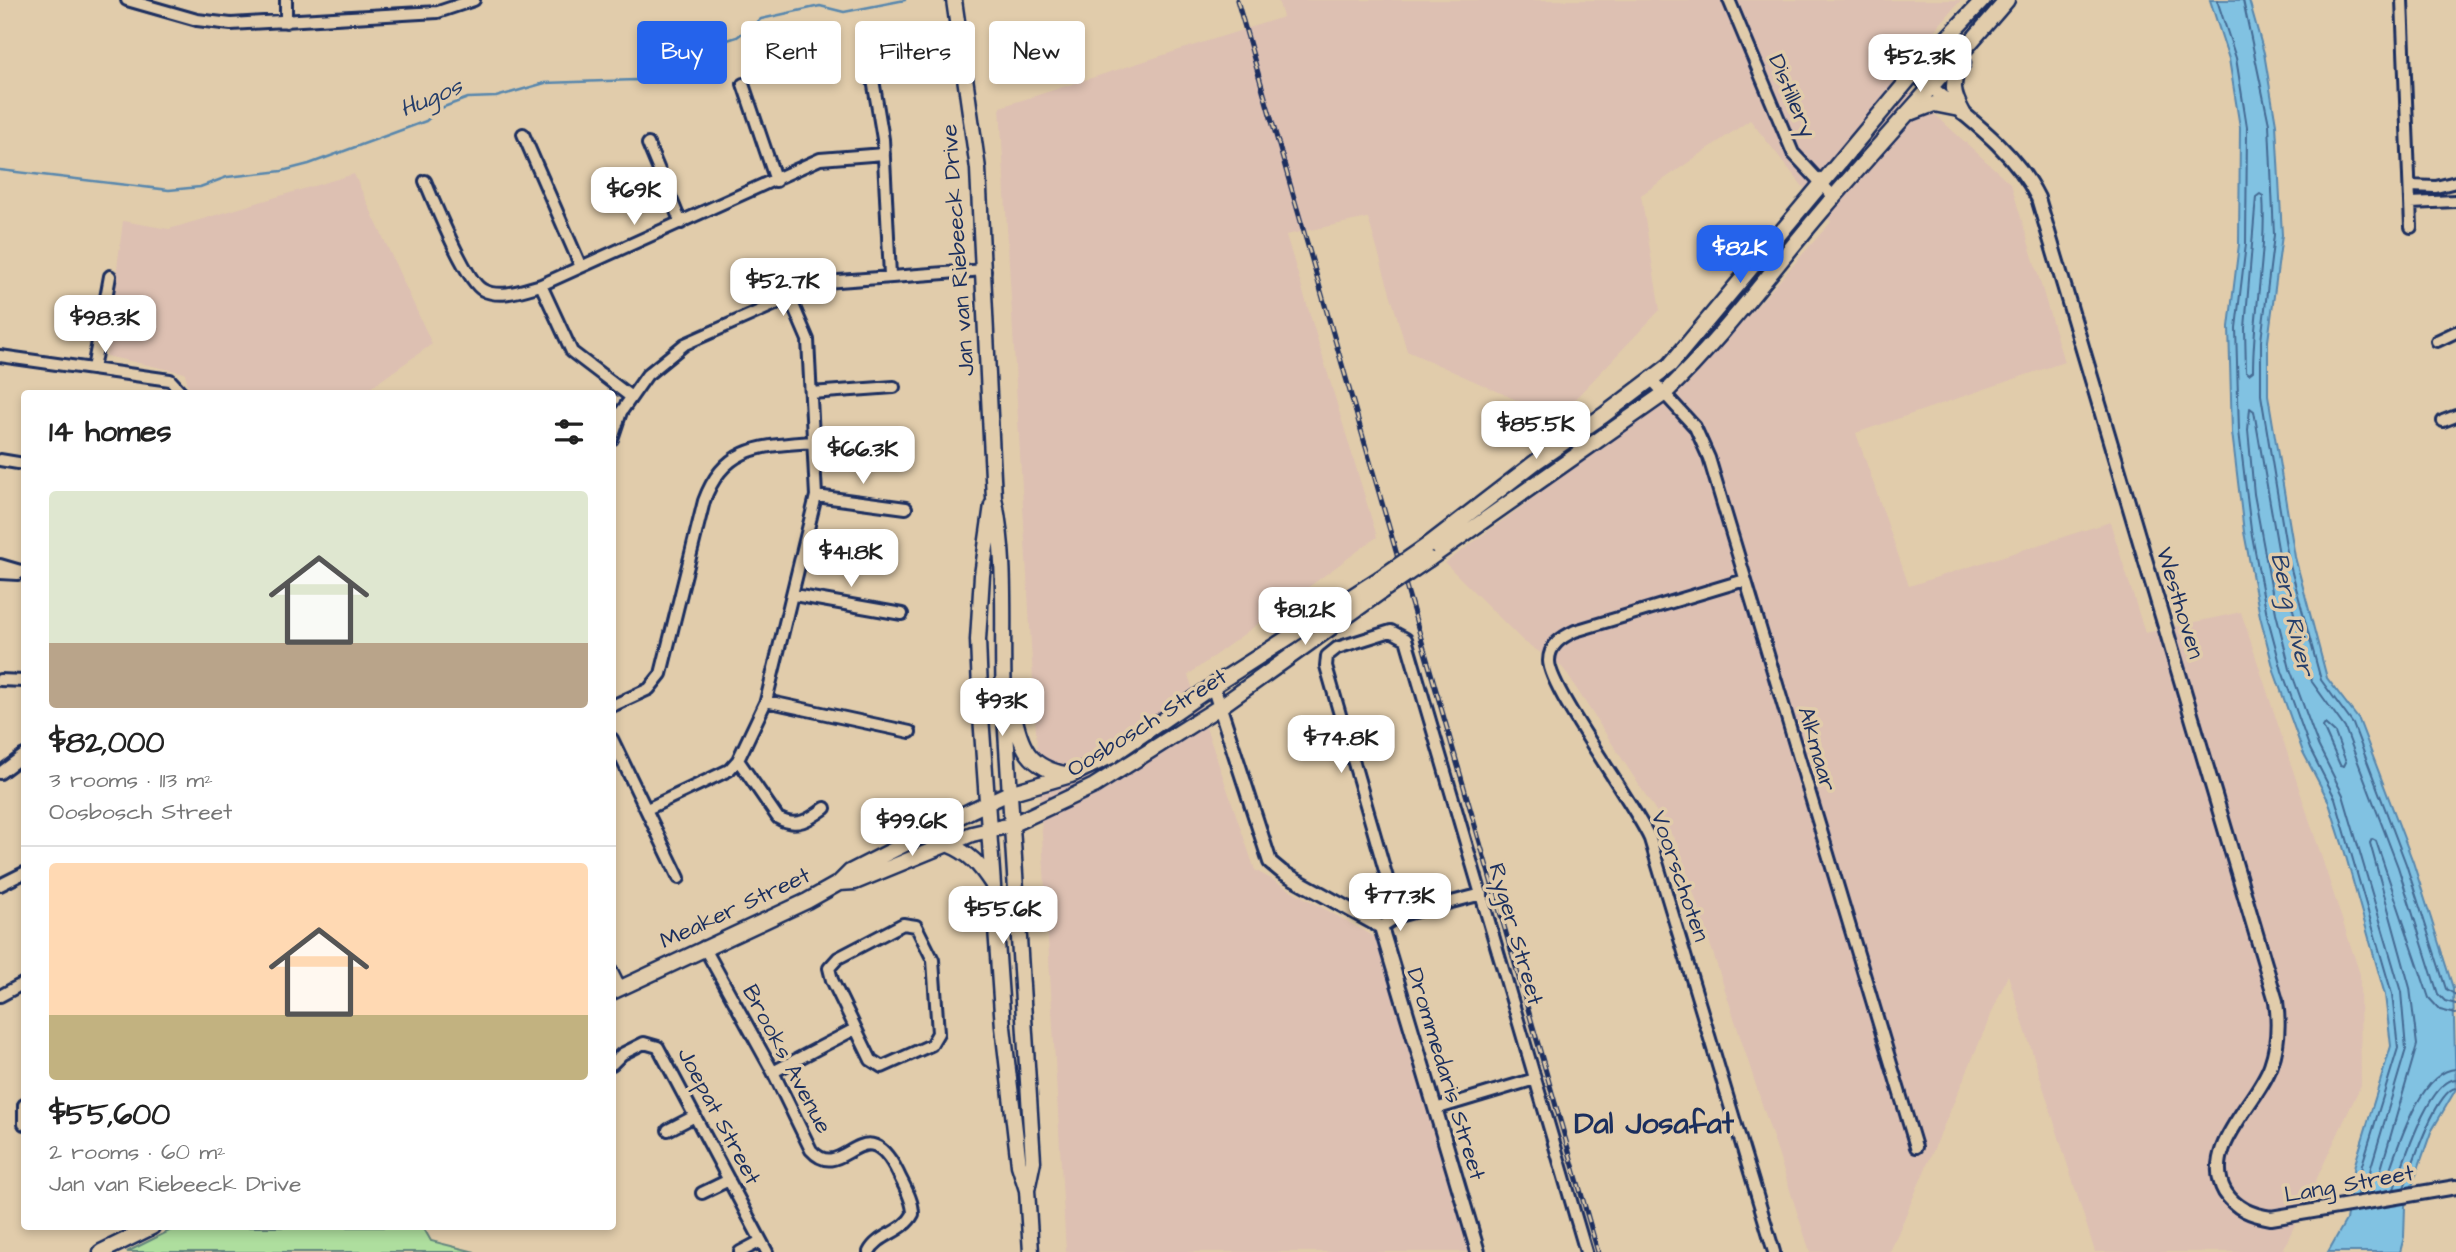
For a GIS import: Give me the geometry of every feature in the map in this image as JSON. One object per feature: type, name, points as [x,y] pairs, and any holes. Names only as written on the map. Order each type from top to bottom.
[{"type":"main road","name":"Oosbosch Street","points":[[1428,552],[1536,461],[1670,365],[1820,185],[1850,154],[1914,73],[1983,0]]},
{"type":"main road","name":"Oosbosch Street","points":[[1011,825],[1118,772],[1221,706],[1380,585],[1665,393],[1767,281],[1900,119],[2008,0]]},
{"type":"main road","points":[[1961,111],[1953,91],[1955,73],[1998,21],[2008,0]]},
{"type":"main road","name":"Jan van Riebeeck Drive","points":[[955,4],[975,134],[985,270],[994,498],[1000,526],[1001,644],[1009,793],[1033,1161],[1027,1190],[1031,1252]]},
{"type":"main road","points":[[1900,119],[1926,105],[1961,111]]},
{"type":"main road","name":"Jan van Riebeeck Drive","points":[[994,498],[982,575],[978,639],[1003,1027],[1018,1165],[1027,1190]]},
{"type":"main road","name":"Oosbosch Street","points":[[1009,793],[1071,775],[1111,756],[1213,686],[1380,585]]},
{"type":"main road","points":[[1001,644],[1010,699],[1026,751],[1039,766],[1071,775]]},
{"type":"main road","name":"Meaker Street","points":[[616,990],[839,883],[850,872],[904,843],[1009,793]]},
{"type":"main road","name":"Meaker Street","points":[[839,883],[855,882],[947,844],[1011,825]]},
{"type":"main road","points":[[947,844],[964,850],[979,863],[994,886]]},
{"type":"main road","points":[[101,1252],[146,1230]]},
{"type":"street","points":[[127,0],[214,23],[286,22],[438,12],[474,0]]},
{"type":"street","points":[[286,0],[286,22]]},
{"type":"street","points":[[403,0],[403,13]]},
{"type":"street","name":"Distillery","points":[[1729,0],[1787,142],[1820,185],[1834,197]]},
{"type":"street","points":[[2402,0],[2411,227]]},
{"type":"street","name":"Westhoven","points":[[1914,73],[1961,111],[2019,167],[2038,198],[2276,1001],[2278,1034],[2272,1064],[2223,1150],[2221,1184]]},
{"type":"street","points":[[743,84],[776,181]]},
{"type":"street","points":[[873,84],[884,154],[890,275]]},
{"type":"street","points":[[523,134],[581,267]]},
{"type":"street","points":[[648,144],[681,223]]},
{"type":"street","points":[[425,181],[476,286],[497,293],[541,285],[830,156],[884,154]]},
{"type":"street","points":[[2410,186],[2455,186]]},
{"type":"street","points":[[2410,203],[2456,201]]},
{"type":"street","points":[[616,427],[621,412],[647,375],[685,344],[825,282],[890,275],[985,270]]},
{"type":"street","points":[[93,369],[110,276]]},
{"type":"street","points":[[541,285],[572,352],[631,397]]},
{"type":"street","points":[[647,809],[716,777],[738,760],[766,701],[816,496],[808,340],[790,298]]},
{"type":"street","points":[[2437,341],[2456,332]]},
{"type":"street","points":[[0,356],[170,380],[181,390]]},
{"type":"street","name":"Alkmaar","points":[[1651,379],[1695,427],[1703,442],[1916,1147]]},
{"type":"street","points":[[811,393],[894,387]]},
{"type":"street","points":[[2443,421],[2456,416]]},
{"type":"street","points":[[616,704],[649,689],[662,674],[710,483],[733,458],[750,449],[813,442]]},
{"type":"street","points":[[0,460],[21,464]]},
{"type":"street","points":[[816,496],[906,508]]},
{"type":"street","points":[[0,565],[21,572]]},
{"type":"street","points":[[0,573],[21,573]]},
{"type":"street","name":"Voorschoten","points":[[1745,580],[1575,631],[1555,643],[1549,664],[1557,688],[1632,804],[1650,839],[1774,1252]]},
{"type":"street","points":[[794,595],[902,614]]},
{"type":"street","name":"Ryger Street","points":[[1398,916],[1326,666],[1328,656],[1337,648],[1391,631],[1398,632],[1406,639],[1586,1252]]},
{"type":"street","points":[[0,680],[21,681]]},
{"type":"street","points":[[1213,686],[1270,862],[1282,872],[1381,927],[1398,916],[1482,894]]},
{"type":"street","points":[[766,701],[911,732]]},
{"type":"street","points":[[616,747],[679,878]]},
{"type":"street","points":[[0,773],[21,757]]},
{"type":"street","points":[[738,760],[778,818],[786,823],[803,822],[825,808]]},
{"type":"street","points":[[0,885],[21,874]]},
{"type":"street","points":[[902,924],[916,926],[933,960],[936,1040],[924,1049],[882,1067],[871,1060],[855,1029],[829,974],[833,962],[902,924]]},
{"type":"street","name":"Drommedaris Street","points":[[1381,927],[1478,1252]]},
{"type":"street","name":"Brooks Avenue","points":[[704,947],[817,1157],[833,1159],[864,1145],[875,1144],[889,1154],[910,1198],[913,1214],[904,1226],[874,1244],[869,1252]]},
{"type":"street","points":[[0,996],[21,985]]},
{"type":"street","points":[[773,1072],[855,1029]]},
{"type":"street","name":"Joepat Street","points":[[616,1061],[631,1048],[652,1043],[662,1054],[764,1247]]},
{"type":"street","points":[[1434,1109],[1535,1079]]},
{"type":"street","points":[[668,1129],[695,1116]]},
{"type":"street","points":[[702,1193],[729,1180]]},
{"type":"street","name":"Lang Street","points":[[2221,1184],[2238,1207],[2257,1216],[2282,1217],[2456,1187]]},
{"type":"street","points":[[740,1252],[764,1247]]},
{"type":"shaded area","points":[[1278,0],[1961,0],[1894,77],[2011,184],[2064,362],[1856,433],[1909,586],[2110,522],[2145,633],[2241,612],[2360,974],[2361,1085],[2282,1252],[2095,1252],[2008,975],[1890,1252],[1810,1252],[1678,845],[1563,668],[1523,641],[1445,563],[1689,383],[1831,222],[1750,120],[1641,195],[1660,310],[1557,418],[1407,351],[1368,218],[1286,235],[1377,537],[1188,675],[1255,870],[1375,937],[1471,1252],[1066,1252],[1000,107],[1072,84],[1085,84],[1085,80],[1283,17]]},
{"type":"shaded area","points":[[354,174],[432,344],[368,390],[189,390],[185,373],[106,356],[123,221],[169,229]]},
{"type":"green space","points":[[171,1230],[425,1230],[431,1241],[475,1252],[127,1252]]},
{"type":"water","name":"Berg River","points":[[2210,0],[2249,0],[2264,53],[2276,124],[2282,235],[2268,341],[2268,395],[2295,557],[2327,678],[2359,720],[2413,862],[2453,988],[2456,1089],[2431,1132],[2405,1206],[2404,1237],[2400,1252],[2328,1252],[2346,1220],[2355,1164],[2391,1046],[2385,995],[2345,853],[2328,800],[2303,752],[2275,674],[2260,616],[2244,532],[2232,432],[2229,327],[2239,244],[2240,127],[2229,59]]},
{"type":"waterway","name":"Hugos","points":[[0,170],[169,190],[200,187],[227,177],[282,171],[309,164],[426,121],[441,108],[468,98],[496,97],[545,83],[636,80],[656,82],[718,43],[737,37],[761,19],[820,6],[844,12],[905,0]]},
{"type":"railway","points":[[1237,0],[1598,1252]]},
{"type":"district","name":"Dal Josafat","points":[[1654,1124]]}]
